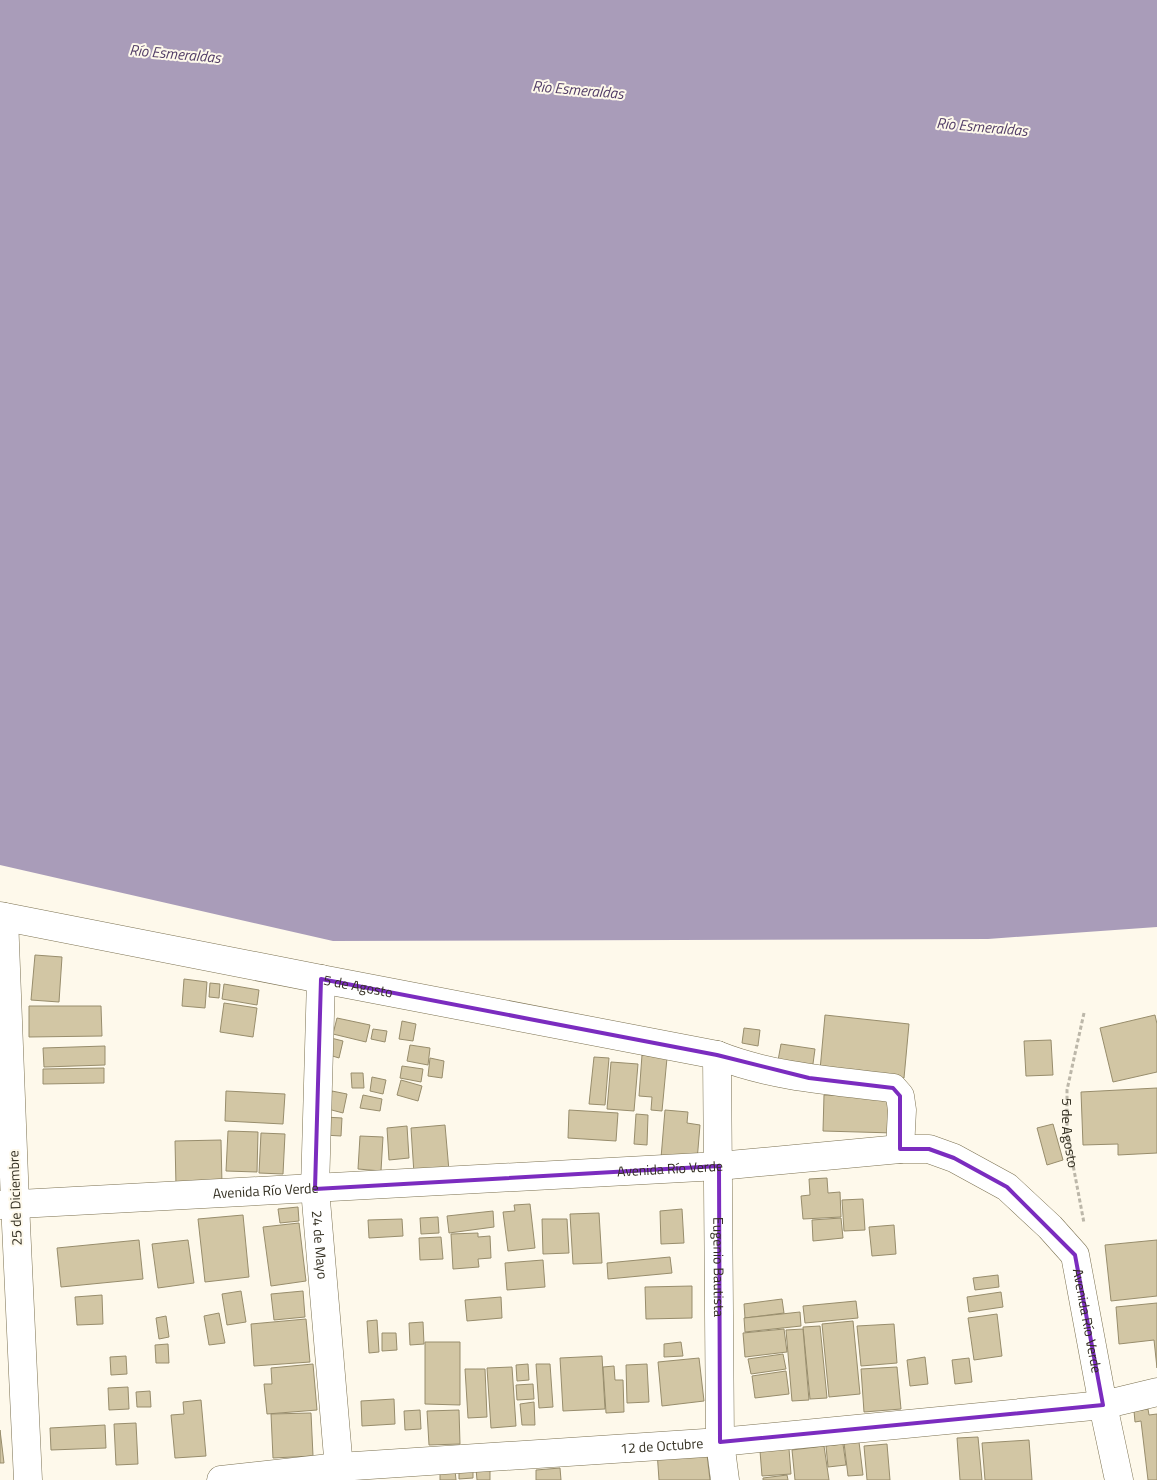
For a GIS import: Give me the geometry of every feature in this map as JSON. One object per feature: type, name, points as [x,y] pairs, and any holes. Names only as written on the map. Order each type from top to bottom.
[{"type":"street","name":"5 de Agosto","points":[[2,916],[322,980],[717,1055],[737,1063],[810,1078],[892,1088],[900,1096],[902,1110],[900,1149]]},
{"type":"street","name":"25 de Diciembre","points":[[2,916],[7,1204],[28,1480]]},
{"type":"street","name":"24 de Mayo","points":[[322,980],[315,1189],[340,1473]]},
{"type":"street","name":"Eugenio Bautista","points":[[717,1055],[720,1442],[725,1480]]},
{"type":"street","name":"Avenida Río Verde","points":[[7,1204],[719,1166],[900,1149],[929,1149],[954,1158],[1007,1187],[1050,1227],[1075,1254],[1119,1480]]},
{"type":"street","name":"12 de Octubre","points":[[221,1480],[340,1473],[720,1442],[1103,1405],[1157,1392]]},
{"type":"path","name":"5 de Agosto","points":[[1075,1254],[1084,1221],[1067,1134],[1067,1090],[1084,1013]]},
{"type":"highlighted area","points":[[321,979],[717,1055],[809,1078],[893,1088],[900,1096],[900,1149],[929,1149],[954,1158],[1007,1187],[1075,1255],[1103,1405],[720,1442],[719,1166],[315,1189]]},
{"type":"water","name":"Río Esmeraldas","points":[[0,0],[1157,0],[1157,927],[988,939],[333,941],[0,865]]},
{"type":"building","points":[[35,955],[62,957],[59,1002],[31,1000]]},
{"type":"building","points":[[184,979],[207,982],[205,1008],[182,1006]]},
{"type":"building","points":[[210,983],[220,984],[219,998],[209,997]]},
{"type":"building","points":[[224,984],[259,990],[257,1005],[222,999]]},
{"type":"building","points":[[224,1003],[257,1008],[253,1037],[220,1032]]},
{"type":"building","points":[[29,1006],[101,1006],[102,1036],[29,1037]]},
{"type":"building","points":[[825,1015],[909,1024],[904,1078],[820,1070]]},
{"type":"building","points":[[1155,1015],[1157,1024],[1157,1072],[1113,1082],[1100,1028]]},
{"type":"building","points":[[337,1018],[370,1025],[366,1042],[333,1034]]},
{"type":"building","points":[[402,1021],[416,1024],[413,1041],[399,1039]]},
{"type":"building","points":[[744,1028],[760,1030],[758,1046],[742,1043]]},
{"type":"building","points":[[373,1029],[387,1031],[385,1042],[371,1039]]},
{"type":"building","points":[[331,1038],[343,1041],[339,1058],[326,1054]]},
{"type":"building","points":[[1051,1040],[1053,1075],[1026,1076],[1024,1041]]},
{"type":"building","points":[[781,1044],[815,1049],[812,1071],[777,1066]]},
{"type":"building","points":[[410,1045],[430,1048],[428,1065],[407,1061]]},
{"type":"building","points":[[105,1046],[105,1065],[44,1067],[43,1048]]},
{"type":"building","points":[[642,1055],[667,1058],[662,1111],[651,1110],[652,1097],[639,1096]]},
{"type":"building","points":[[594,1057],[609,1058],[605,1105],[589,1104]]},
{"type":"building","points":[[430,1058],[444,1061],[442,1078],[428,1076]]},
{"type":"building","points":[[611,1062],[638,1064],[634,1111],[607,1109]]},
{"type":"building","points":[[402,1066],[423,1069],[421,1082],[400,1078]]},
{"type":"building","points":[[104,1068],[104,1083],[43,1084],[43,1069]]},
{"type":"building","points":[[351,1073],[363,1073],[364,1088],[352,1088]]},
{"type":"building","points":[[372,1077],[386,1080],[383,1094],[370,1091]]},
{"type":"building","points":[[401,1080],[422,1086],[418,1101],[397,1095]]},
{"type":"building","points":[[1157,1088],[1157,1153],[1118,1155],[1118,1144],[1083,1145],[1081,1092]]},
{"type":"building","points":[[226,1091],[285,1094],[283,1124],[225,1121]]},
{"type":"building","points":[[332,1091],[347,1094],[343,1113],[328,1109]]},
{"type":"building","points":[[363,1095],[382,1099],[380,1111],[360,1108]]},
{"type":"building","points":[[824,1095],[894,1097],[894,1133],[823,1131]]},
{"type":"building","points":[[569,1110],[618,1113],[616,1141],[568,1138]]},
{"type":"building","points":[[665,1110],[688,1112],[687,1123],[700,1125],[697,1161],[661,1158]]},
{"type":"building","points":[[636,1114],[648,1115],[647,1145],[634,1144]]},
{"type":"building","points":[[325,1117],[342,1118],[341,1136],[324,1135]]},
{"type":"building","points":[[1053,1124],[1063,1160],[1047,1165],[1037,1128]]},
{"type":"building","points":[[445,1125],[449,1171],[414,1174],[411,1128]]},
{"type":"building","points":[[407,1126],[409,1158],[389,1160],[387,1128]]},
{"type":"building","points":[[228,1131],[258,1132],[257,1172],[226,1171]]},
{"type":"building","points":[[261,1133],[285,1134],[283,1174],[259,1173]]},
{"type":"building","points":[[360,1136],[383,1137],[381,1171],[358,1169]]},
{"type":"building","points":[[221,1140],[222,1185],[176,1186],[175,1141]]},
{"type":"building","points":[[827,1178],[828,1193],[840,1192],[841,1217],[803,1219],[801,1196],[810,1195],[809,1179]]},
{"type":"building","points":[[863,1199],[865,1230],[844,1231],[842,1200]]},
{"type":"building","points":[[530,1204],[535,1248],[508,1251],[503,1212],[515,1211],[514,1205]]},
{"type":"building","points":[[298,1207],[299,1221],[280,1223],[278,1209]]},
{"type":"building","points":[[682,1209],[684,1243],[661,1244],[660,1211]]},
{"type":"building","points":[[493,1211],[494,1227],[449,1233],[447,1216]]},
{"type":"building","points":[[599,1213],[602,1263],[573,1264],[570,1214]]},
{"type":"building","points":[[243,1215],[249,1277],[205,1282],[198,1219]]},
{"type":"building","points":[[438,1217],[439,1233],[421,1234],[420,1218]]},
{"type":"building","points":[[841,1218],[843,1238],[813,1241],[812,1220]]},
{"type":"building","points":[[402,1219],[403,1236],[369,1238],[368,1220]]},
{"type":"building","points":[[542,1219],[567,1219],[569,1253],[543,1254]]},
{"type":"building","points":[[299,1223],[306,1281],[271,1286],[263,1227]]},
{"type":"building","points":[[894,1225],[896,1254],[872,1256],[869,1227]]},
{"type":"building","points":[[478,1233],[478,1237],[490,1236],[491,1258],[478,1259],[479,1267],[453,1269],[451,1234]]},
{"type":"building","points":[[441,1237],[443,1259],[420,1260],[419,1238]]},
{"type":"building","points":[[139,1240],[143,1279],[61,1287],[57,1248]]},
{"type":"building","points":[[188,1240],[194,1283],[158,1288],[152,1244]]},
{"type":"building","points":[[1157,1240],[1157,1296],[1111,1301],[1105,1245]]},
{"type":"building","points":[[670,1257],[672,1273],[608,1279],[607,1263]]},
{"type":"building","points":[[543,1260],[545,1287],[507,1290],[505,1263]]},
{"type":"building","points":[[998,1275],[999,1287],[975,1290],[973,1278]]},
{"type":"building","points":[[692,1286],[692,1318],[646,1319],[645,1287]]},
{"type":"building","points":[[241,1291],[246,1322],[227,1325],[222,1294]]},
{"type":"building","points":[[303,1291],[305,1317],[274,1320],[271,1294]]},
{"type":"building","points":[[1001,1292],[1003,1307],[969,1312],[967,1297]]},
{"type":"building","points":[[102,1295],[103,1324],[77,1325],[75,1297]]},
{"type":"building","points":[[501,1297],[502,1318],[467,1321],[465,1300]]},
{"type":"building","points":[[782,1299],[784,1313],[745,1318],[744,1304]]},
{"type":"building","points":[[856,1301],[858,1318],[805,1323],[803,1306]]},
{"type":"building","points":[[1157,1303],[1157,1368],[1154,1340],[1119,1344],[1116,1307]]},
{"type":"building","points":[[800,1312],[801,1326],[745,1332],[744,1318]]},
{"type":"building","points":[[219,1313],[225,1343],[209,1345],[204,1316]]},
{"type":"building","points":[[997,1314],[1002,1356],[974,1360],[968,1318]]},
{"type":"building","points":[[166,1316],[169,1337],[159,1339],[156,1318]]},
{"type":"building","points":[[306,1319],[310,1362],[254,1366],[251,1324]]},
{"type":"building","points":[[377,1320],[379,1352],[369,1353],[367,1321]]},
{"type":"building","points":[[853,1321],[860,1394],[829,1397],[822,1324]]},
{"type":"building","points":[[423,1322],[424,1344],[410,1345],[409,1323]]},
{"type":"building","points":[[894,1324],[897,1363],[861,1366],[857,1326]]},
{"type":"building","points":[[820,1326],[827,1398],[810,1399],[803,1327]]},
{"type":"building","points":[[784,1329],[787,1352],[745,1357],[743,1333]]},
{"type":"building","points":[[803,1329],[809,1400],[792,1401],[786,1330]]},
{"type":"building","points":[[382,1333],[396,1333],[397,1350],[382,1351]]},
{"type":"building","points":[[425,1342],[460,1342],[460,1405],[425,1404]]},
{"type":"building","points":[[681,1342],[683,1356],[664,1357],[664,1344]]},
{"type":"building","points":[[168,1344],[169,1363],[156,1363],[155,1345]]},
{"type":"building","points":[[783,1354],[786,1369],[751,1374],[748,1359]]},
{"type":"building","points":[[126,1356],[127,1374],[111,1375],[110,1357]]},
{"type":"building","points":[[602,1356],[605,1409],[563,1411],[560,1358]]},
{"type":"building","points":[[925,1357],[928,1384],[910,1386],[907,1360]]},
{"type":"building","points":[[699,1358],[704,1401],[662,1406],[658,1362]]},
{"type":"building","points":[[969,1358],[972,1382],[955,1384],[952,1360]]},
{"type":"building","points":[[313,1364],[317,1410],[267,1414],[264,1384],[272,1384],[271,1368]]},
{"type":"building","points":[[528,1364],[529,1380],[517,1381],[516,1365]]},
{"type":"building","points":[[536,1364],[550,1364],[553,1407],[539,1408]]},
{"type":"building","points":[[647,1364],[649,1402],[627,1403],[626,1365]]},
{"type":"building","points":[[614,1366],[615,1380],[623,1380],[624,1412],[606,1413],[603,1367]]},
{"type":"building","points":[[512,1367],[516,1426],[491,1428],[487,1368]]},
{"type":"building","points":[[897,1367],[901,1409],[864,1412],[861,1369]]},
{"type":"building","points":[[465,1369],[485,1369],[487,1417],[468,1418]]},
{"type":"building","points":[[786,1371],[789,1394],[755,1398],[752,1376]]},
{"type":"building","points":[[533,1384],[534,1399],[517,1400],[516,1385]]},
{"type":"building","points":[[128,1387],[129,1409],[109,1410],[108,1388]]},
{"type":"building","points":[[150,1391],[151,1407],[137,1407],[136,1392]]},
{"type":"building","points":[[394,1399],[395,1424],[362,1426],[361,1401]]},
{"type":"building","points":[[201,1400],[206,1456],[175,1458],[171,1415],[184,1414],[183,1402]]},
{"type":"building","points":[[534,1402],[535,1425],[522,1425],[520,1404]]},
{"type":"building","points":[[1148,1409],[1149,1415],[1157,1414],[1157,1480],[1148,1480],[1141,1421],[1135,1422],[1134,1411]]},
{"type":"building","points":[[420,1410],[421,1429],[405,1430],[404,1411]]},
{"type":"building","points":[[459,1410],[460,1444],[429,1445],[427,1411]]},
{"type":"building","points":[[311,1413],[313,1456],[273,1458],[271,1414]]},
{"type":"building","points":[[136,1423],[138,1464],[116,1465],[114,1424]]},
{"type":"building","points":[[105,1425],[106,1448],[51,1450],[50,1428]]},
{"type":"building","points":[[0,1430],[4,1463],[0,1463]]},
{"type":"building","points":[[978,1437],[982,1480],[960,1480],[957,1438]]},
{"type":"building","points":[[1029,1440],[1032,1480],[985,1480],[982,1443]]},
{"type":"building","points":[[859,1442],[863,1475],[848,1476],[844,1443]]},
{"type":"building","points":[[843,1444],[846,1465],[828,1467],[826,1446]]},
{"type":"building","points":[[887,1444],[890,1480],[867,1480],[864,1446]]},
{"type":"building","points":[[706,1446],[710,1480],[659,1480],[657,1451]]},
{"type":"building","points":[[824,1446],[829,1480],[795,1480],[792,1450]]},
{"type":"building","points":[[789,1449],[791,1474],[762,1476],[760,1451]]},
{"type":"building","points":[[490,1468],[490,1480],[477,1480],[476,1469]]},
{"type":"building","points":[[560,1468],[561,1480],[536,1480],[536,1470]]},
{"type":"building","points":[[455,1470],[456,1480],[440,1480],[440,1471]]},
{"type":"building","points":[[459,1470],[473,1470],[473,1478],[459,1479]]},
{"type":"building","points":[[787,1475],[788,1480],[763,1480],[763,1478]]}]
